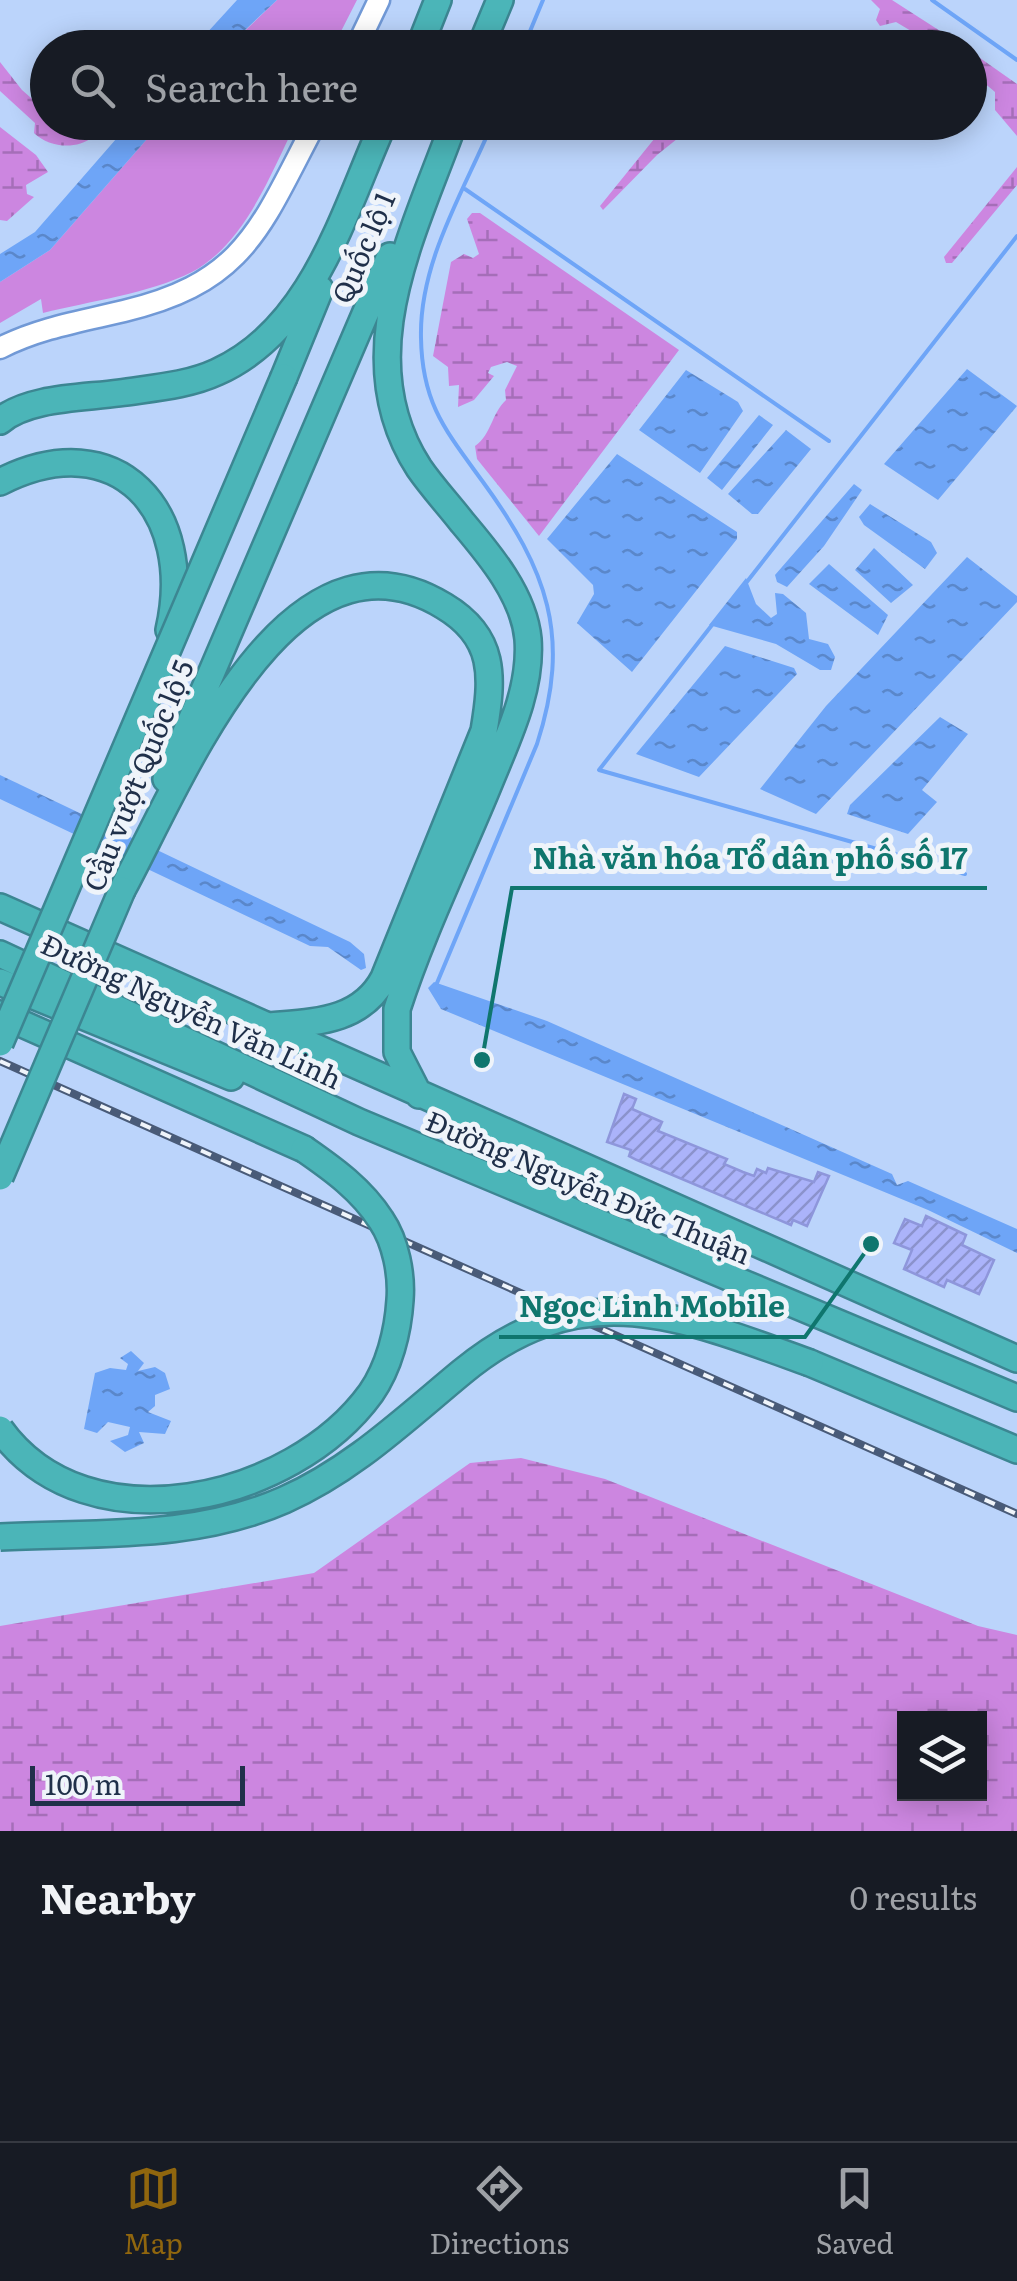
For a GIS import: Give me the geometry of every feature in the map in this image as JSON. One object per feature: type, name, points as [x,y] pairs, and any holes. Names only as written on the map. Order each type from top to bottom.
[{"type":"highway","points":[[488,30],[500,0]]},
{"type":"highway","points":[[0,421],[46,404],[213,374],[249,356],[306,293],[378,140]]},
{"type":"highway","name":"Quốc lộ 1","points":[[284,376],[379,140]]},
{"type":"highway","name":"Quốc lộ 1","points":[[330,395],[443,140]]},
{"type":"highway","points":[[419,1095],[397,1052],[397,1009],[512,726],[527,663],[528,636],[514,596],[494,561],[419,468],[388,394],[384,350],[395,283],[445,140]]},
{"type":"highway","name":"Cầu vượt Quốc lộ 5","points":[[0,1043],[284,376]]},
{"type":"highway","name":"Cầu vượt Quốc lộ 5","points":[[0,1176],[330,395]]},
{"type":"highway","points":[[0,482],[51,463],[96,466],[151,502],[169,530],[176,574],[168,635],[115,775]]},
{"type":"highway","points":[[122,890],[220,710],[260,652],[295,617],[326,597],[356,587],[389,586],[434,599],[468,620],[482,641],[489,664],[490,694],[474,765],[384,978],[372,998],[360,1008],[326,1020],[265,1026]]},
{"type":"highway","name":"Đường Nguyễn Văn Linh","points":[[0,907],[419,1095]]},
{"type":"highway","name":"Đường Nguyễn Văn Linh","points":[[0,954],[360,1122]]},
{"type":"highway","points":[[0,982],[179,1059],[360,1122]]},
{"type":"highway","points":[[0,1014],[304,1149],[366,1199],[384,1224],[398,1263],[399,1321],[387,1362],[372,1392],[340,1427],[297,1457],[255,1477],[198,1494],[156,1500],[106,1497],[73,1486],[34,1465],[0,1429]]},
{"type":"highway","points":[[0,1201],[47,1072]]},
{"type":"highway","name":"Đường Nguyễn Đức Thuận","points":[[419,1095],[1017,1358]]},
{"type":"highway","name":"Đường Nguyễn Đức Thuận","points":[[360,1122],[1017,1398]]},
{"type":"highway","points":[[0,1537],[168,1530],[217,1523],[285,1500],[354,1460],[408,1420],[464,1370],[518,1334],[576,1312],[650,1313],[721,1331],[810,1363],[1017,1450]]},
{"type":"main road","points":[[365,30],[379,0]]},
{"type":"main road","points":[[0,348],[32,333],[136,308],[208,282],[240,251],[264,219],[306,140]]},
{"type":"green space","points":[[277,0],[357,0],[342,30],[246,30]]},
{"type":"green space","points":[[871,0],[892,0],[939,30],[909,30],[896,22],[880,26],[876,20],[880,9]]},
{"type":"green space","points":[[0,62],[30,97],[30,118],[0,91]]},
{"type":"green space","points":[[987,63],[1017,84],[1017,136],[995,110],[995,92],[987,85]]},
{"type":"green space","points":[[0,127],[36,155],[48,172],[26,185],[27,194],[34,197],[7,221],[0,220]]},
{"type":"green space","points":[[45,140],[88,140],[63,146]]},
{"type":"green space","points":[[146,140],[288,140],[242,226],[211,260],[175,280],[119,296],[43,313],[41,299],[0,323],[0,282],[50,250]]},
{"type":"green space","points":[[653,140],[676,140],[603,210],[600,206]]},
{"type":"green space","points":[[1017,167],[1017,185],[952,263],[946,263],[944,257]]},
{"type":"green space","points":[[472,213],[480,213],[679,350],[539,536],[477,459],[475,446],[506,400],[505,390],[517,366],[507,362],[491,367],[488,373],[494,376],[474,400],[458,407],[459,385],[449,386],[448,367],[433,356],[451,262],[464,254],[473,258],[479,254],[467,219]]},
{"type":"green space","points":[[521,1458],[605,1479],[978,1626],[1017,1635],[1017,1831],[0,1831],[0,1626],[314,1573],[470,1463]]},
{"type":"water","points":[[237,0],[277,0],[245,30],[210,30]]},
{"type":"water","points":[[115,140],[146,140],[50,250],[0,282],[0,254],[35,232]]},
{"type":"water","points":[[967,369],[1017,406],[938,500],[884,464]]},
{"type":"water","points":[[686,370],[738,402],[743,411],[700,473],[639,430]]},
{"type":"water","points":[[759,415],[773,425],[722,490],[707,478]]},
{"type":"water","points":[[786,430],[811,449],[758,514],[752,514],[728,494]]},
{"type":"water","points":[[617,454],[737,532],[737,539],[632,672],[577,623],[594,594],[593,585],[547,539]]},
{"type":"water","points":[[854,484],[862,490],[824,546],[787,587],[777,582],[775,575]]},
{"type":"water","points":[[870,504],[931,542],[937,553],[925,569],[864,525],[859,517]]},
{"type":"water","points":[[874,548],[913,585],[891,603],[855,570]]},
{"type":"water","points":[[967,557],[1017,596],[1017,602],[816,814],[760,789],[826,706]]},
{"type":"water","points":[[829,564],[888,615],[878,635],[809,584]]},
{"type":"water","points":[[746,578],[756,604],[771,618],[777,614],[775,593],[783,594],[806,613],[809,639],[828,644],[835,657],[831,670],[820,670],[776,644],[709,625]]},
{"type":"water","points":[[725,646],[794,668],[797,674],[699,777],[636,754]]},
{"type":"water","points":[[940,717],[968,734],[922,790],[937,802],[908,834],[847,814],[850,805]]},
{"type":"water","points":[[0,775],[350,942],[364,954],[366,968],[361,970],[328,947],[310,946],[0,799]]},
{"type":"water","points":[[434,982],[547,1021],[892,1174],[897,1185],[908,1181],[1017,1229],[1017,1253],[928,1210],[441,1009],[428,988]]},
{"type":"water","points":[[131,1351],[144,1363],[138,1371],[155,1367],[165,1373],[170,1389],[155,1395],[155,1406],[148,1412],[171,1421],[165,1434],[139,1432],[144,1443],[125,1452],[110,1441],[128,1435],[130,1427],[108,1422],[97,1433],[84,1429],[95,1373],[110,1368],[126,1370],[128,1364],[120,1358]]},
{"type":"building","points":[[624,1094],[636,1099],[632,1109],[662,1122],[658,1131],[727,1159],[724,1164],[743,1172],[754,1176],[757,1169],[766,1173],[768,1168],[814,1182],[818,1172],[829,1176],[807,1226],[793,1220],[791,1225],[637,1160],[629,1156],[631,1150],[607,1142]]},
{"type":"building","points":[[926,1216],[966,1235],[962,1245],[994,1260],[979,1294],[947,1280],[944,1287],[904,1269],[912,1250],[894,1243],[905,1219],[922,1226]]},
{"type":"waterway","points":[[530,30],[543,0]]},
{"type":"waterway","points":[[932,0],[974,30]]},
{"type":"waterway","points":[[987,39],[1017,60]]},
{"type":"waterway","points":[[437,983],[537,744],[552,670],[552,637],[537,575],[505,514],[439,416],[422,361],[422,310],[427,282],[435,254],[485,140]]},
{"type":"waterway","points":[[465,189],[829,441]]},
{"type":"waterway","points":[[746,583],[1017,236]]},
{"type":"waterway","points":[[712,625],[599,770],[965,874]]},
{"type":"railway","points":[[0,1061],[1017,1514]]},
{"type":"place","name":"Nhà văn hóa Tổ dân phố số 17","points":[[482,1060]]},
{"type":"place","name":"Ngọc Linh Mobile","points":[[871,1244]]}]
